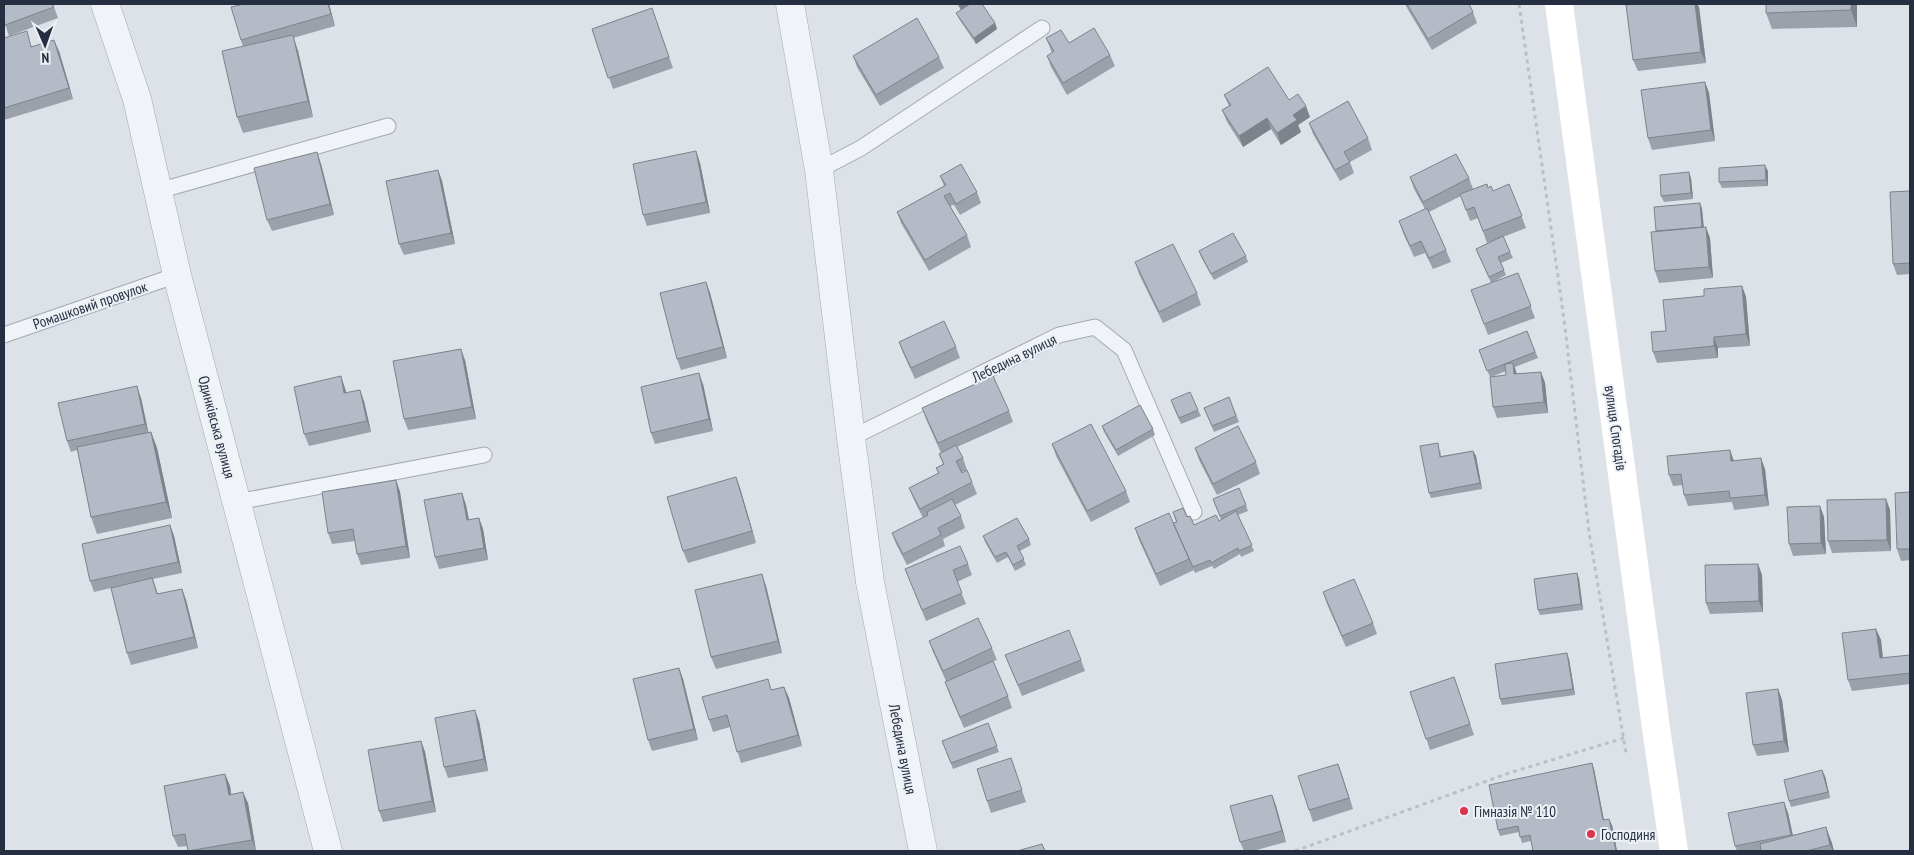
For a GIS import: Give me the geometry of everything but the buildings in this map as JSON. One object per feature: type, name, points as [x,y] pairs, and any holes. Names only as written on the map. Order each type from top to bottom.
[{"type":"main road","name":"вулиця Спогадів","points":[[1559,4],[1674,851]]},
{"type":"street","name":"Одинківська вулиця","points":[[106,4],[137,99],[177,275],[328,851]]},
{"type":"street","name":"Лебедина вулиця","points":[[790,4],[819,170],[870,582],[922,851]]},
{"type":"lane","points":[[819,170],[861,148],[1042,28]]},
{"type":"lane","points":[[158,191],[388,126]]},
{"type":"lane","name":"Ромашковий провулок","points":[[4,335],[177,275]]},
{"type":"lane","name":"Лебедина вулиця","points":[[851,438],[1059,335],[1095,327],[1124,350],[1194,512]]},
{"type":"lane","points":[[237,502],[484,456]]},
{"type":"path","points":[[1519,4],[1564,319],[1589,532],[1627,757]]},
{"type":"path","points":[[1295,851],[1509,773],[1656,728]]},
{"type":"place","name":"Гімназія № 110","points":[[1464,811]]},
{"type":"place","name":"Господиня","points":[[1591,834]]}]
